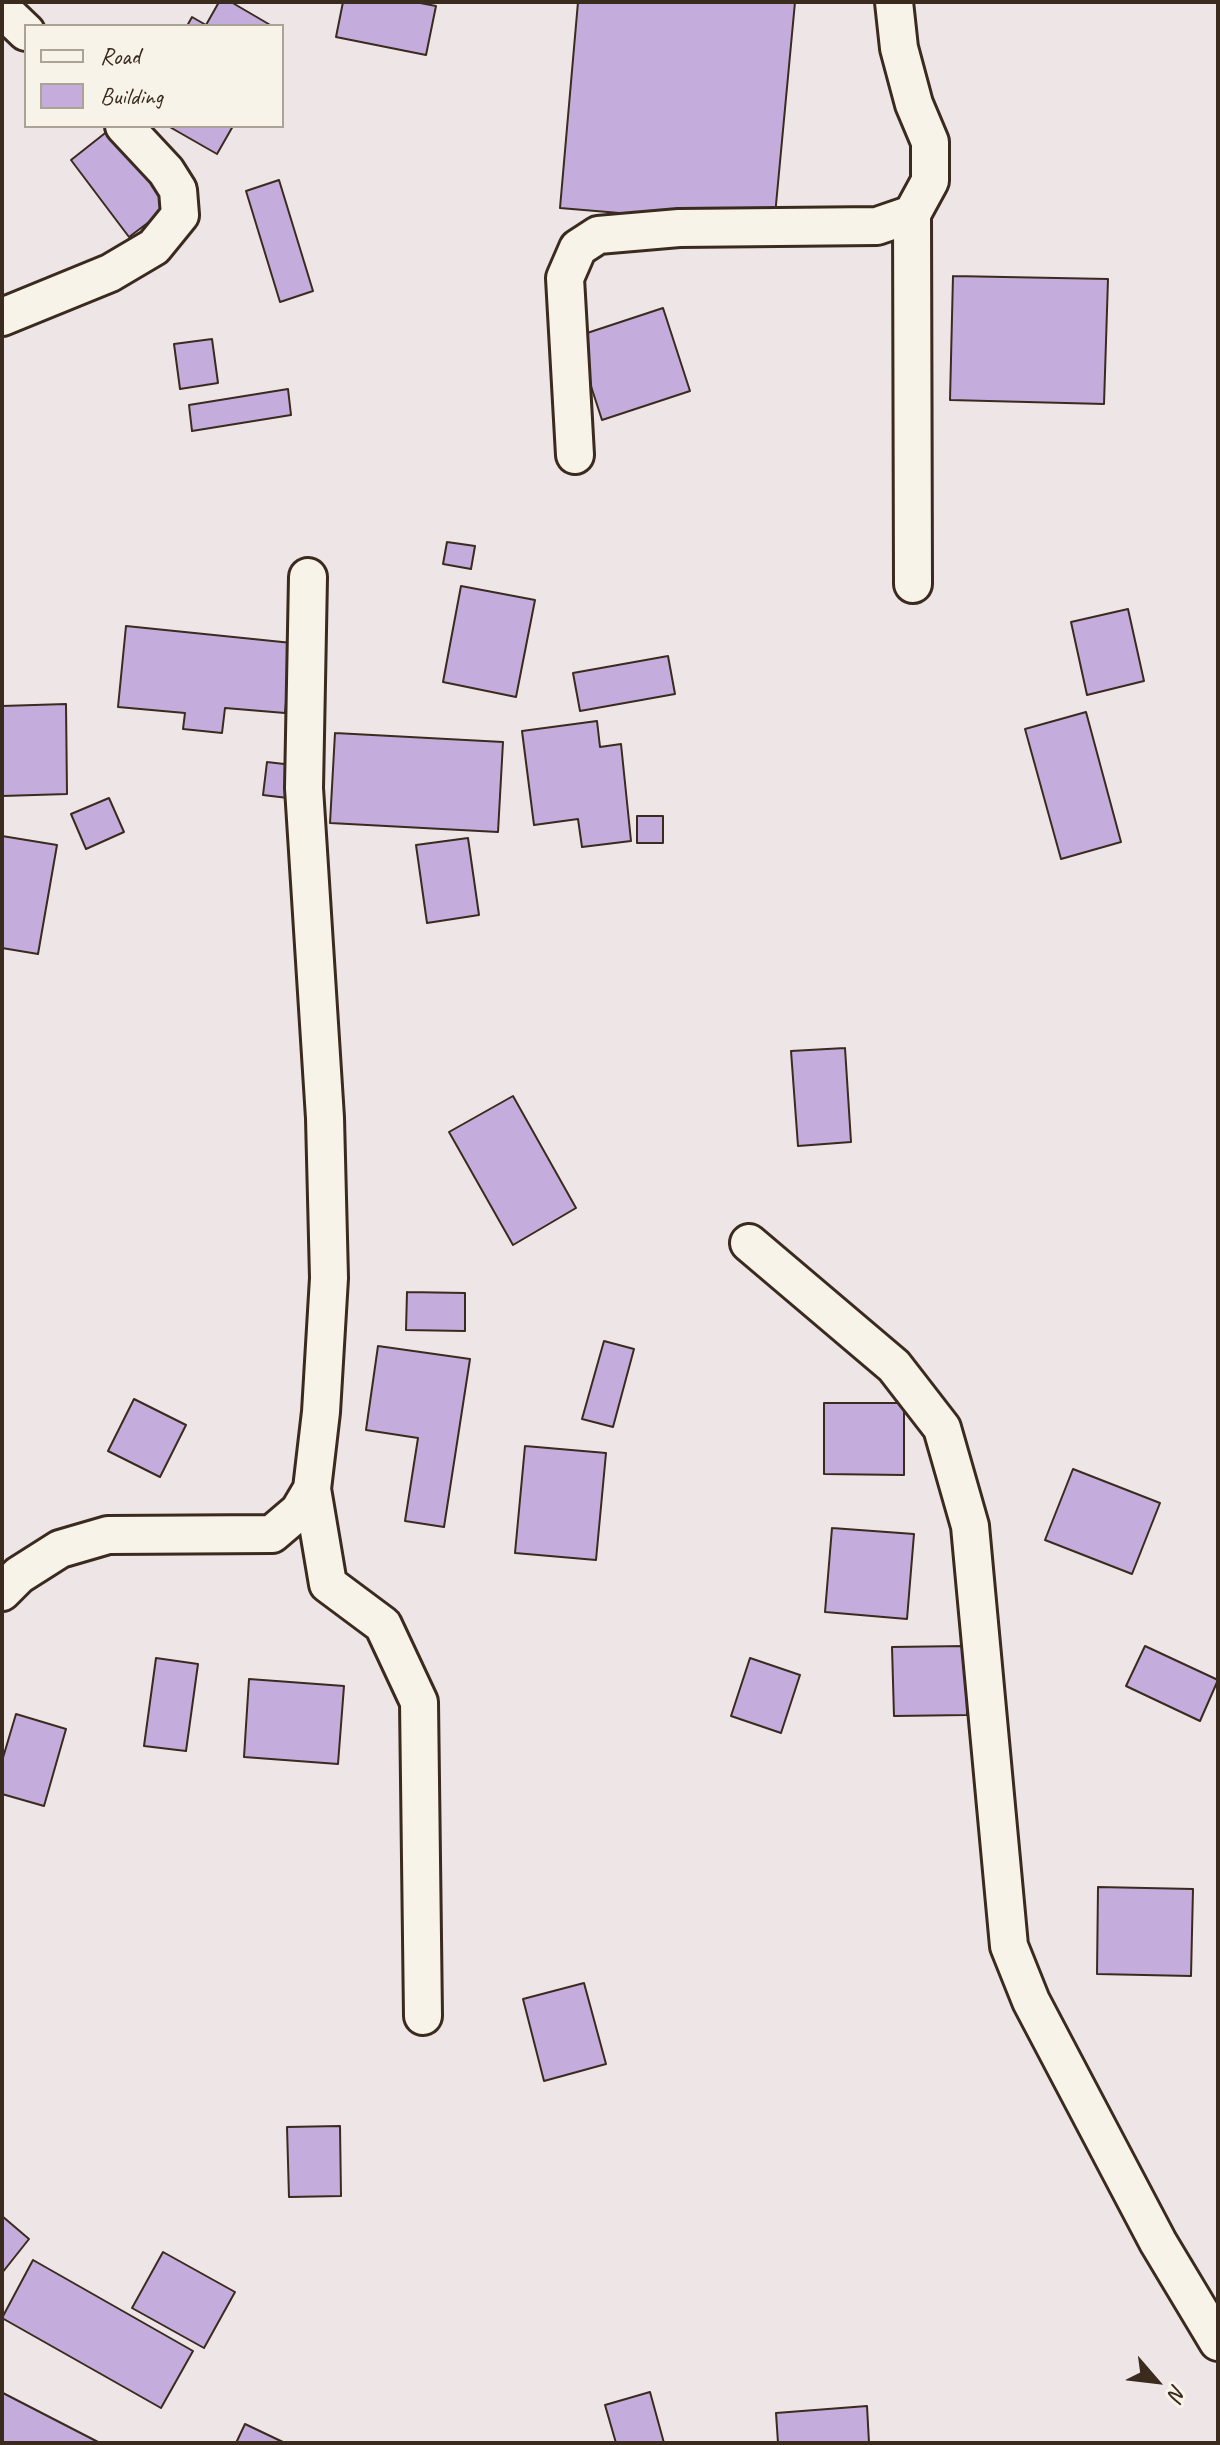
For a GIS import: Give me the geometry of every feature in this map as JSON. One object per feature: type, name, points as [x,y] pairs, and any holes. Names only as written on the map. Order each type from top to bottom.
[{"type":"street","points":[[894,2],[899,48],[914,104],[930,142],[930,181],[912,214],[913,584]]},
{"type":"street","points":[[2,9],[24,30]]},
{"type":"street","points":[[2,317],[121,266],[154,247],[180,215],[178,190],[166,171],[126,128]]},
{"type":"street","points":[[575,455],[565,278],[578,248],[598,235],[679,228],[877,226],[912,214]]},
{"type":"street","points":[[308,577],[304,788],[325,1118],[329,1278],[321,1412],[312,1489],[328,1584],[383,1625],[419,1702],[423,2016]]},
{"type":"street","points":[[749,1243],[894,1366],[942,1428],[970,1526],[1009,1946],[1031,2001],[1158,2242],[1218,2342]]},
{"type":"street","points":[[2,1592],[19,1575],[60,1549],[108,1535],[272,1534],[299,1511],[312,1489]]},
{"type":"building","points":[[219,2],[231,2],[269,24],[207,24]]},
{"type":"building","points":[[343,2],[415,2],[436,6],[426,55],[336,37]]},
{"type":"building","points":[[578,2],[795,2],[774,226],[560,208]]},
{"type":"building","points":[[192,17],[204,24],[188,24]]},
{"type":"building","points":[[172,128],[232,128],[217,154]]},
{"type":"building","points":[[109,130],[169,207],[129,237],[71,160]]},
{"type":"building","points":[[279,180],[313,291],[280,302],[246,191]]},
{"type":"building","points":[[953,276],[1108,279],[1104,404],[950,400]]},
{"type":"building","points":[[663,308],[690,391],[602,420],[575,337]]},
{"type":"building","points":[[212,339],[218,383],[180,389],[174,344]]},
{"type":"building","points":[[288,389],[291,415],[192,431],[189,405]]},
{"type":"building","points":[[447,542],[475,546],[471,569],[443,564]]},
{"type":"building","points":[[461,586],[535,600],[516,697],[443,682]]},
{"type":"building","points":[[1128,609],[1144,681],[1087,695],[1071,622]]},
{"type":"building","points":[[126,626],[292,643],[285,713],[225,708],[222,733],[183,729],[185,713],[118,707]]},
{"type":"building","points":[[668,656],[675,694],[580,711],[573,673]]},
{"type":"building","points":[[66,704],[67,794],[2,796],[2,706]]},
{"type":"building","points":[[1086,712],[1121,842],[1061,859],[1025,729]]},
{"type":"building","points":[[597,721],[600,747],[621,744],[631,841],[582,847],[578,819],[534,825],[522,731]]},
{"type":"building","points":[[335,733],[503,742],[498,832],[330,823]]},
{"type":"building","points":[[267,762],[301,766],[296,799],[263,795]]},
{"type":"building","points":[[109,798],[124,832],[86,849],[71,814]]},
{"type":"building","points":[[637,816],[663,816],[663,843],[637,843]]},
{"type":"building","points":[[2,836],[57,845],[38,954],[2,948]]},
{"type":"building","points":[[468,838],[479,915],[427,923],[416,845]]},
{"type":"building","points":[[845,1048],[851,1142],[798,1146],[791,1051]]},
{"type":"building","points":[[513,1096],[576,1208],[513,1245],[449,1132]]},
{"type":"building","points":[[407,1292],[465,1293],[465,1331],[406,1330]]},
{"type":"building","points":[[604,1341],[634,1349],[613,1427],[582,1419]]},
{"type":"building","points":[[378,1346],[470,1359],[444,1527],[405,1521],[418,1438],[366,1430]]},
{"type":"building","points":[[134,1399],[186,1425],[160,1477],[108,1451]]},
{"type":"building","points":[[824,1403],[904,1403],[904,1475],[824,1474]]},
{"type":"building","points":[[525,1446],[606,1453],[596,1560],[515,1553]]},
{"type":"building","points":[[1073,1469],[1160,1503],[1132,1574],[1045,1540]]},
{"type":"building","points":[[832,1528],[914,1534],[907,1619],[825,1612]]},
{"type":"building","points":[[966,1646],[967,1715],[894,1716],[892,1647]]},
{"type":"building","points":[[1145,1646],[1218,1680],[1200,1721],[1126,1686]]},
{"type":"building","points":[[156,1658],[198,1664],[186,1751],[144,1746]]},
{"type":"building","points":[[750,1658],[800,1675],[781,1733],[731,1716]]},
{"type":"building","points":[[249,1679],[344,1686],[338,1764],[244,1757]]},
{"type":"building","points":[[16,1714],[66,1729],[44,1806],[2,1794],[2,1761]]},
{"type":"building","points":[[1098,1887],[1193,1889],[1191,1976],[1097,1974]]},
{"type":"building","points":[[584,1983],[606,2064],[544,2081],[523,1999]]},
{"type":"building","points":[[340,2126],[341,2196],[289,2197],[287,2127]]},
{"type":"building","points":[[2,2216],[29,2239],[2,2273]]},
{"type":"building","points":[[163,2252],[235,2292],[204,2348],[132,2308]]},
{"type":"building","points":[[33,2260],[193,2351],[161,2408],[2,2318]]},
{"type":"building","points":[[650,2392],[664,2443],[616,2443],[605,2405]]},
{"type":"building","points":[[3,2393],[100,2443],[2,2443]]},
{"type":"building","points":[[867,2406],[869,2443],[778,2443],[776,2413]]},
{"type":"building","points":[[245,2424],[285,2443],[236,2443]]}]
